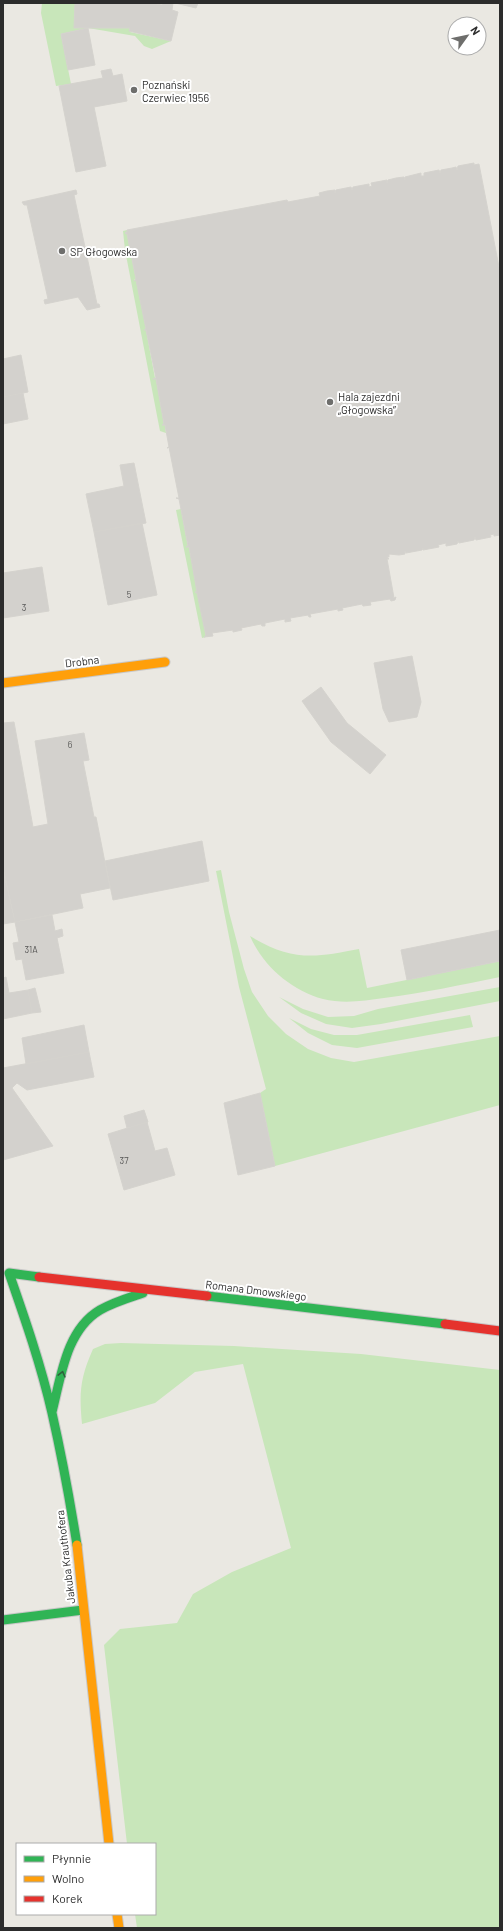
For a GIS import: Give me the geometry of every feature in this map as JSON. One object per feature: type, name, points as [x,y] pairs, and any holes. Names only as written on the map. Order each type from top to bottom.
[{"type":"street","name":"Drobna","points":[[3,683],[165,662]]},
{"type":"street","name":"Romana Dmowskiego","points":[[9,1273],[500,1331]]},
{"type":"street","name":"Jakuba Krauthofera","points":[[9,1273],[29,1330],[52,1412],[66,1478],[83,1610],[109,1843]]},
{"type":"street","points":[[52,1412],[68,1352],[80,1326],[98,1309],[119,1299],[154,1290]]},
{"type":"street","points":[[3,1620],[83,1610]]},
{"type":"street","points":[[117,1915],[119,1928]]},
{"type":"green space","points":[[42,3],[75,3],[75,28],[88,28],[61,34],[71,84],[56,86],[41,13]]},
{"type":"green space","points":[[88,28],[130,28],[130,32],[171,41],[152,49],[144,46],[135,36]]},
{"type":"green space","points":[[127,230],[125,233],[127,234],[136,279],[134,280],[137,280],[146,329],[144,330],[146,330],[155,378],[153,379],[156,379],[164,424],[162,425],[165,425],[166,433],[160,431],[125,250],[123,231]]},
{"type":"green space","points":[[181,509],[188,546],[186,547],[189,547],[206,636],[202,638],[176,510]]},
{"type":"green space","points":[[221,870],[229,912],[244,969],[252,992],[268,1016],[286,1034],[308,1049],[331,1058],[354,1062],[500,1036],[500,1105],[275,1166],[260,1093],[266,1089],[239,987],[216,871]]},
{"type":"green space","points":[[250,936],[278,950],[303,955],[329,954],[359,949],[367,988],[500,961],[500,977],[428,991],[376,999],[354,1002],[331,1001],[300,990],[279,975],[262,957]]},
{"type":"green space","points":[[500,987],[500,1001],[381,1024],[352,1028],[326,1024],[301,1013],[279,997],[303,1009],[328,1017],[354,1016],[378,1009]]},
{"type":"green space","points":[[470,1015],[473,1027],[357,1048],[332,1045],[308,1033],[289,1018],[311,1029],[334,1035],[357,1035]]},
{"type":"green space","points":[[121,1343],[234,1346],[361,1354],[500,1370],[500,1928],[137,1928],[135,1915],[156,1915],[156,1843],[127,1843],[104,1645],[120,1629],[177,1623],[193,1594],[232,1572],[291,1548],[243,1364],[195,1372],[155,1403],[82,1424],[81,1394],[85,1369],[93,1349],[105,1344]]},
{"type":"building","points":[[75,3],[151,3],[162,5],[163,3],[173,3],[172,10],[178,12],[171,41],[129,31],[130,28],[74,28]]},
{"type":"building","points":[[175,3],[198,3],[196,8]]},
{"type":"building","points":[[88,28],[95,65],[68,70],[61,34]]},
{"type":"building","points":[[111,69],[113,76],[122,74],[127,101],[94,107],[106,166],[76,172],[59,86],[103,78],[101,71]]},
{"type":"building","name":"Hala zajezdni „Głogowska”","points":[[474,163],[474,165],[479,164],[500,272],[500,535],[494,536],[494,534],[490,535],[491,537],[476,540],[475,537],[474,540],[459,543],[458,541],[457,544],[446,546],[446,543],[438,545],[439,547],[423,550],[423,548],[422,550],[406,553],[405,551],[405,554],[389,554],[389,557],[387,557],[389,559],[387,559],[394,598],[396,597],[395,600],[391,601],[390,599],[370,602],[371,605],[363,606],[362,604],[342,608],[343,610],[338,611],[338,609],[310,614],[311,617],[308,615],[290,618],[291,621],[285,622],[285,619],[265,623],[265,626],[262,626],[261,624],[241,628],[242,630],[233,632],[233,630],[212,633],[213,636],[204,637],[206,636],[197,593],[195,592],[197,592],[189,547],[186,547],[188,546],[179,499],[176,498],[179,498],[165,425],[162,425],[164,424],[156,379],[153,379],[156,378],[146,330],[144,330],[146,329],[136,280],[134,281],[136,279],[127,234],[125,233],[127,230],[287,200],[288,202],[320,196],[319,193],[327,191],[335,190],[335,193],[336,190],[351,187],[352,190],[353,187],[369,184],[369,187],[372,186],[371,183],[387,180],[387,183],[388,180],[404,177],[405,180],[405,177],[421,173],[421,176],[424,176],[424,173],[439,170],[440,173],[441,170],[456,167],[457,170],[458,166]]},
{"type":"building","name":"SP Głogowska","points":[[76,190],[77,194],[74,195],[97,304],[99,304],[100,307],[87,310],[78,297],[45,304],[44,300],[48,299],[27,205],[24,205],[22,202]]},
{"type":"building","points":[[21,355],[28,392],[3,397],[3,359]]},
{"type":"building","points":[[23,393],[28,419],[3,424],[3,397]]},
{"type":"building","points":[[134,463],[146,523],[94,532],[86,494],[124,486],[120,465]]},
{"type":"building","points":[[142,523],[157,595],[108,605],[94,532]]},
{"type":"building","points":[[42,567],[49,611],[3,618],[3,573]]},
{"type":"building","points":[[412,656],[421,702],[417,717],[389,722],[383,709],[374,663]]},
{"type":"building","points":[[321,687],[347,723],[386,755],[370,774],[331,742],[302,701]]},
{"type":"building","points":[[14,722],[33,827],[48,824],[35,741],[84,733],[89,760],[83,761],[110,888],[80,894],[83,908],[15,922],[3,867],[3,723]]},
{"type":"building","points":[[202,841],[209,881],[113,900],[105,861]]},
{"type":"building","points":[[3,870],[15,922],[3,924]]},
{"type":"building","points":[[52,915],[55,931],[62,929],[63,936],[57,938],[64,973],[26,980],[22,959],[16,960],[13,943],[19,942],[15,922]]},
{"type":"building","points":[[500,930],[500,961],[407,980],[401,950]]},
{"type":"building","points":[[6,977],[9,993],[3,994],[3,978]]},
{"type":"building","points":[[35,988],[41,1012],[32,1013],[28,990]]},
{"type":"building","points":[[28,990],[32,1013],[3,1019],[3,994]]},
{"type":"building","points":[[84,1025],[89,1052],[26,1064],[22,1038]]},
{"type":"building","points":[[89,1052],[94,1077],[27,1090],[17,1083],[12,1088],[53,1146],[3,1160],[3,1068]]},
{"type":"building","points":[[260,1093],[275,1166],[238,1175],[224,1103]]},
{"type":"building","points":[[144,1110],[148,1122],[127,1128],[124,1116]]},
{"type":"building","points":[[147,1122],[155,1151],[167,1148],[175,1175],[124,1190],[108,1134]]},
{"type":"traffic: fast","points":[[39,1277],[9,1273],[48,1395],[69,1496],[77,1545]]},
{"type":"traffic: fast","points":[[52,1412],[62,1370],[72,1342],[79,1329],[100,1310],[116,1302],[143,1293]]},
{"type":"traffic: fast","points":[[207,1296],[445,1324]]},
{"type":"traffic: fast","points":[[3,1620],[83,1610]]},
{"type":"traffic: slow","points":[[3,683],[165,662]]},
{"type":"traffic: slow","points":[[77,1545],[109,1843]]},
{"type":"traffic: slow","points":[[117,1915],[119,1928]]},
{"type":"traffic: jam","points":[[39,1277],[207,1296]]},
{"type":"traffic: jam","points":[[445,1324],[500,1331]]},
{"type":"place","name":"Poznański Czerwiec 1956","points":[[134,90]]},
{"type":"place","name":"SP Głogowska","points":[[62,251]]},
{"type":"place","name":"Hala zajezdni „Głogowska”","points":[[330,402]]}]
